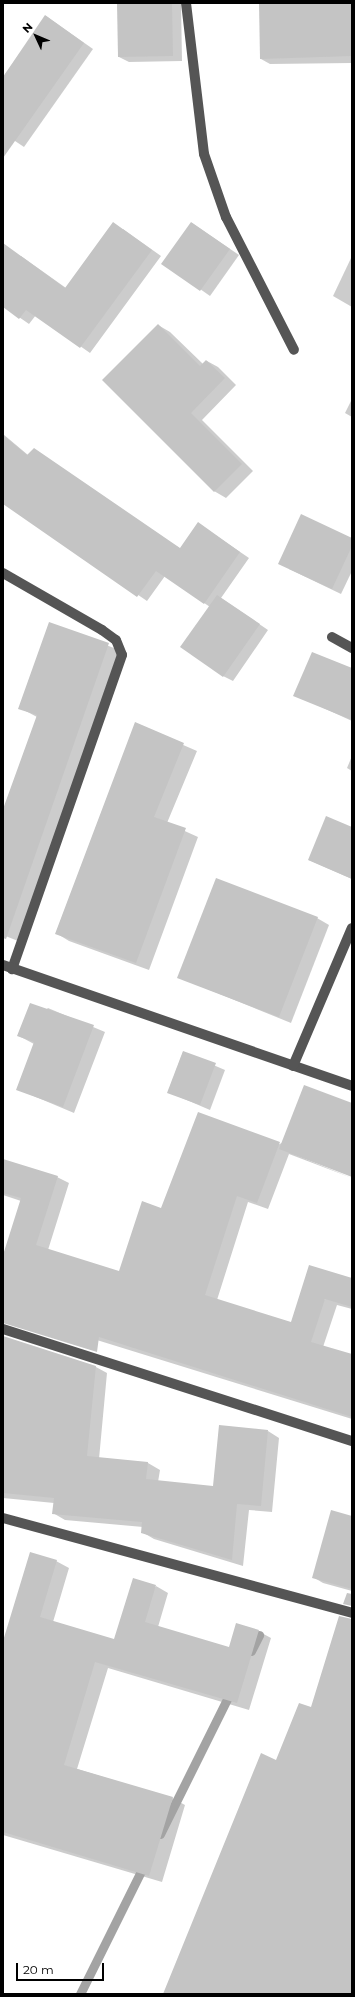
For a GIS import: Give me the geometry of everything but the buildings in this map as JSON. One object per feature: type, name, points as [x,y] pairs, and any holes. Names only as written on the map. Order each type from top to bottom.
[{"type":"street","points":[[186,3],[204,154],[226,217],[294,350]]},
{"type":"street","points":[[3,573],[102,630],[116,640],[122,655],[8,967],[352,1086]]},
{"type":"street","points":[[332,637],[352,648]]},
{"type":"street","points":[[293,1066],[352,928]]},
{"type":"street","points":[[3,1330],[352,1441]]},
{"type":"street","points":[[3,1518],[352,1613]]},
{"type":"waterway","points":[[251,1651],[259,1635]]},
{"type":"waterway","points":[[160,1834],[232,1689]]},
{"type":"waterway","points":[[80,1994],[145,1863]]}]
